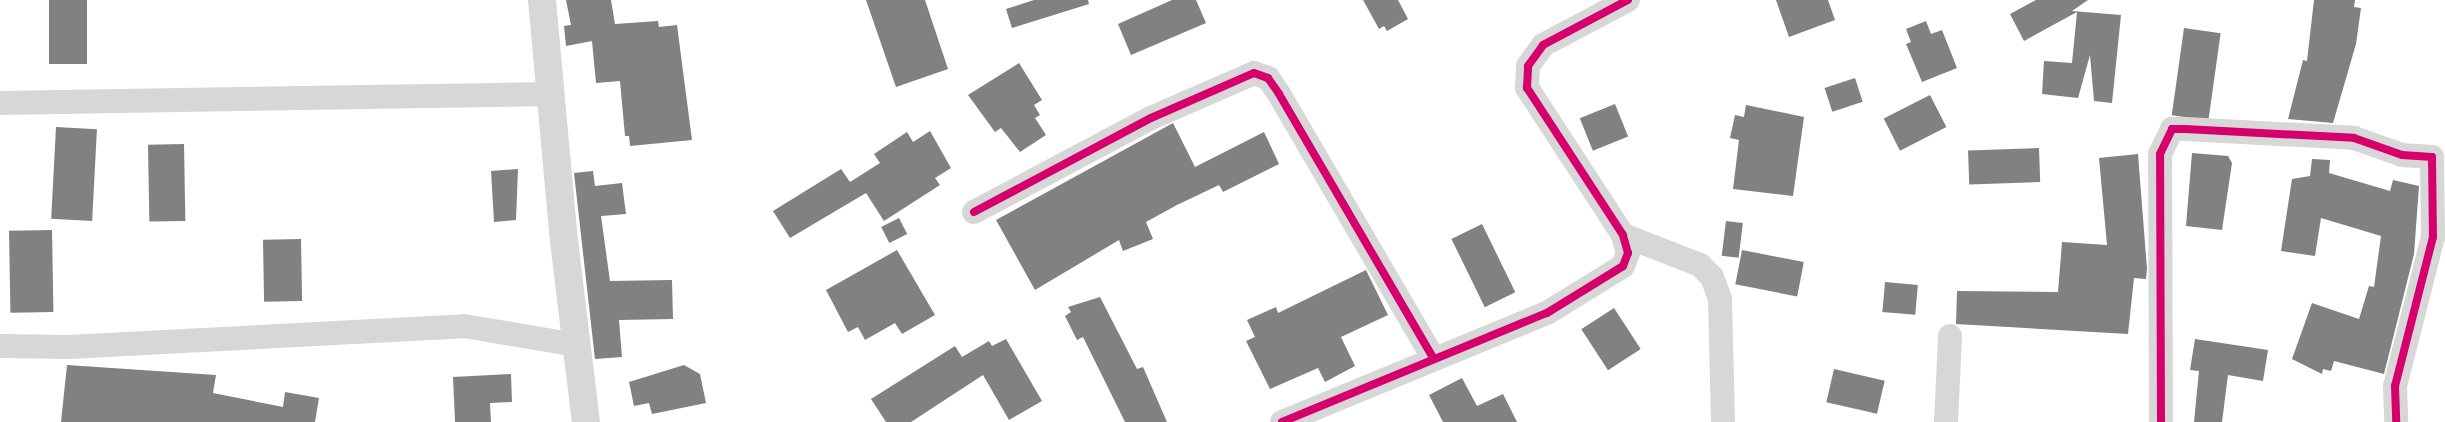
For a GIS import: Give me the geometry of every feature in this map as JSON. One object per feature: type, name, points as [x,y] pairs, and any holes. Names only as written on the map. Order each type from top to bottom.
[{"type":"street","points":[[542,0],[576,345],[586,422]]},
{"type":"street","points":[[1282,422],[1432,356],[1547,313],[1612,275],[1628,253],[1623,235],[1526,88],[1528,66],[1543,45],[1628,0]]},
{"type":"street","points":[[974,212],[1151,118],[1254,73],[1268,78],[1279,94],[1432,356]]},
{"type":"street","points":[[0,103],[551,94]]},
{"type":"street","points":[[2161,422],[2160,154],[2172,129],[2354,138],[2402,155],[2439,156],[2433,237],[2395,386],[2396,422]]},
{"type":"street","points":[[1623,235],[1700,265],[1712,277],[1720,299],[1723,422]]},
{"type":"street","points":[[0,346],[69,347],[464,326],[576,345]]},
{"type":"street","points":[[1946,422],[1950,336]]},
{"type":"building","points":[[49,0],[87,0],[87,64],[49,64]]},
{"type":"building","points":[[566,0],[611,0],[615,24],[658,21],[659,27],[677,25],[692,140],[630,146],[629,136],[625,136],[620,81],[596,83],[592,41],[566,46],[564,26],[571,25]]},
{"type":"building","points":[[866,0],[925,0],[948,69],[896,87]]},
{"type":"building","points":[[1034,0],[1088,0],[1089,4],[1012,28],[1006,9]]},
{"type":"building","points":[[1172,0],[1196,0],[1206,23],[1131,55],[1118,24]]},
{"type":"building","points":[[1363,0],[1398,0],[1408,19],[1387,31],[1384,26],[1379,29]]},
{"type":"building","points":[[1776,0],[1828,0],[1835,20],[1789,37]]},
{"type":"building","points":[[2036,0],[2088,0],[2072,11],[2121,15],[2112,103],[2094,101],[2090,55],[2078,98],[2042,94],[2044,61],[2072,63],[2077,12],[2024,41],[2010,14]]},
{"type":"building","points":[[2314,0],[2355,0],[2354,7],[2361,8],[2356,44],[2333,123],[2288,119],[2303,60],[2307,61]]},
{"type":"building","points":[[1926,21],[1931,34],[1942,30],[1957,68],[1922,82],[1906,44],[1911,42],[1906,29]]},
{"type":"building","points":[[2184,28],[2221,33],[2208,120],[2172,115]]},
{"type":"building","points":[[1019,63],[1042,100],[1034,105],[1040,115],[1035,118],[1046,135],[1020,152],[1001,128],[995,132],[968,95]]},
{"type":"building","points":[[1855,78],[1863,102],[1832,112],[1825,88]]},
{"type":"building","points":[[1930,95],[1946,127],[1900,151],[1884,119]]},
{"type":"building","points":[[1615,104],[1628,136],[1593,151],[1580,118]]},
{"type":"building","points":[[1746,105],[1804,117],[1793,196],[1733,189],[1739,140],[1730,138],[1735,115],[1744,117]]},
{"type":"building","points":[[1173,123],[1195,167],[1264,132],[1279,164],[1223,192],[1219,185],[1177,205],[1146,222],[1153,239],[1123,251],[1119,240],[1035,290],[996,220]]},
{"type":"building","points":[[56,127],[97,129],[92,221],[51,219]]},
{"type":"building","points":[[930,131],[951,168],[935,178],[940,185],[884,221],[866,193],[790,238],[773,211],[841,169],[850,182],[880,163],[874,154],[907,132],[913,142]]},
{"type":"building","points":[[184,144],[185,221],[149,222],[148,145]]},
{"type":"building","points":[[2039,148],[2040,182],[1969,184],[1968,150]]},
{"type":"building","points":[[2192,153],[2228,156],[2232,163],[2222,230],[2186,226]]},
{"type":"building","points":[[2138,154],[2147,269],[2146,279],[2134,278],[2128,334],[1956,324],[1957,291],[2058,292],[2062,242],[2107,245],[2099,158]]},
{"type":"building","points":[[2312,159],[2330,160],[2329,173],[2390,191],[2393,180],[2419,186],[2414,254],[2384,374],[2334,361],[2331,371],[2323,369],[2322,374],[2292,359],[2312,303],[2359,319],[2369,286],[2374,287],[2381,236],[2321,218],[2315,256],[2281,251],[2292,179],[2310,176]]},
{"type":"building","points":[[518,169],[516,220],[494,222],[491,171]]},
{"type":"building","points":[[593,171],[595,186],[622,183],[626,214],[601,216],[610,281],[672,280],[673,319],[619,320],[622,357],[595,359],[574,173]]},
{"type":"building","points":[[899,218],[907,234],[889,243],[881,227]]},
{"type":"building","points":[[1726,221],[1743,223],[1739,258],[1722,256]]},
{"type":"building","points":[[1482,224],[1515,292],[1485,307],[1451,239]]},
{"type":"building","points":[[52,230],[53,312],[10,313],[9,231]]},
{"type":"building","points":[[301,239],[302,301],[264,302],[263,240]]},
{"type":"building","points":[[897,250],[935,315],[902,334],[895,323],[865,340],[858,327],[848,332],[826,290]]},
{"type":"building","points":[[1742,250],[1804,262],[1797,296],[1735,284]]},
{"type":"building","points":[[1366,270],[1388,315],[1341,337],[1355,366],[1325,382],[1318,368],[1270,389],[1246,341],[1255,337],[1247,320],[1276,307],[1278,313]]},
{"type":"building","points":[[1885,282],[1918,285],[1915,315],[1882,312]]},
{"type":"building","points":[[1100,297],[1137,369],[1143,367],[1167,422],[1125,422],[1083,337],[1077,340],[1065,316],[1071,312],[1068,307]]},
{"type":"building","points":[[1614,308],[1641,349],[1608,370],[1581,329]]},
{"type":"building","points":[[1006,339],[1042,401],[1009,420],[983,375],[911,422],[886,422],[871,399],[955,346],[962,357],[989,341],[992,346]]},
{"type":"building","points":[[2195,339],[2268,350],[2263,381],[2228,375],[2222,422],[2194,422],[2199,371],[2190,370]]},
{"type":"building","points":[[67,365],[216,375],[213,393],[283,407],[285,392],[319,398],[315,422],[61,422]]},
{"type":"building","points":[[684,365],[700,374],[706,403],[652,414],[649,403],[634,406],[629,382]]},
{"type":"building","points":[[1834,369],[1885,381],[1877,414],[1826,402]]},
{"type":"building","points":[[511,374],[512,402],[490,403],[491,422],[455,422],[453,377]]},
{"type":"building","points":[[1462,378],[1477,406],[1503,394],[1517,422],[1443,422],[1429,395]]},
{"type":"cycle path","points":[[1282,422],[1547,313],[1623,266],[1628,253],[1623,235],[1527,88],[1528,66],[1543,45],[1628,0]]},
{"type":"cycle path","points":[[974,212],[1151,118],[1254,73],[1268,78],[1279,94],[1432,356]]},
{"type":"cycle path","points":[[2161,422],[2160,154],[2172,129],[2354,138],[2402,155],[2432,157],[2433,237],[2395,386],[2396,422]]}]
